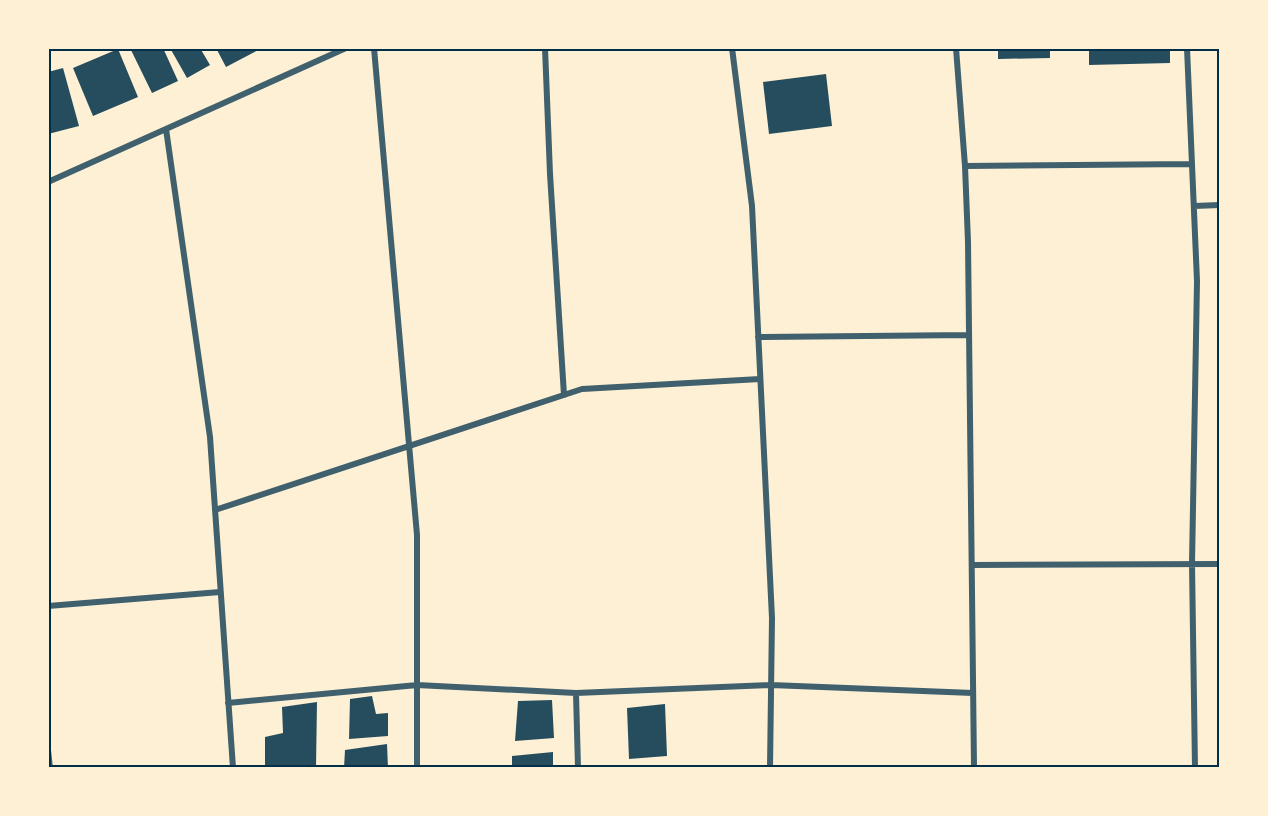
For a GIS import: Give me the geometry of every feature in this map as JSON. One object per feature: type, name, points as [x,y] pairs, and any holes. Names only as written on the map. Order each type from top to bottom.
[{"type":"street","points":[[48,182],[346,48]]},
{"type":"street","points":[[374,48],[417,535],[417,768]]},
{"type":"street","points":[[545,48],[550,174],[564,395]]},
{"type":"street","points":[[732,48],[752,206],[772,618],[770,768]]},
{"type":"street","points":[[956,48],[965,166],[974,768]]},
{"type":"street","points":[[1187,48],[1197,280],[1192,564],[1196,768]]},
{"type":"street","points":[[166,129],[210,437],[233,768]]},
{"type":"street","points":[[965,166],[1192,164]]},
{"type":"street","points":[[1194,206],[1220,205]]},
{"type":"street","points":[[758,337],[969,335]]},
{"type":"street","points":[[215,510],[582,389],[760,379]]},
{"type":"street","points":[[972,565],[1220,564]]},
{"type":"street","points":[[48,606],[220,592]]},
{"type":"street","points":[[228,703],[417,685],[576,693],[771,685],[973,693]]},
{"type":"street","points":[[576,693],[578,768]]},
{"type":"street","points":[[48,750],[50,768]]},
{"type":"building","points":[[130,48],[163,48],[178,81],[152,93]]},
{"type":"building","points":[[170,48],[200,48],[210,65],[187,78]]},
{"type":"building","points":[[216,48],[262,48],[226,67]]},
{"type":"building","points":[[998,48],[1050,48],[1050,58],[998,59]]},
{"type":"building","points":[[1089,48],[1170,48],[1170,63],[1089,65]]},
{"type":"building","points":[[118,49],[138,97],[93,116],[73,68]]},
{"type":"building","points":[[63,68],[79,126],[48,134],[48,72]]},
{"type":"building","points":[[826,74],[832,126],[769,134],[763,82]]},
{"type":"building","points":[[372,696],[376,714],[388,713],[388,736],[349,739],[350,699]]},
{"type":"building","points":[[552,700],[554,738],[515,741],[518,701]]},
{"type":"building","points":[[317,702],[316,768],[265,768],[265,737],[283,733],[282,707]]},
{"type":"building","points":[[665,704],[667,756],[629,759],[627,708]]},
{"type":"building","points":[[387,744],[388,768],[344,768],[345,750]]},
{"type":"building","points":[[553,752],[553,768],[512,768],[512,756]]}]
